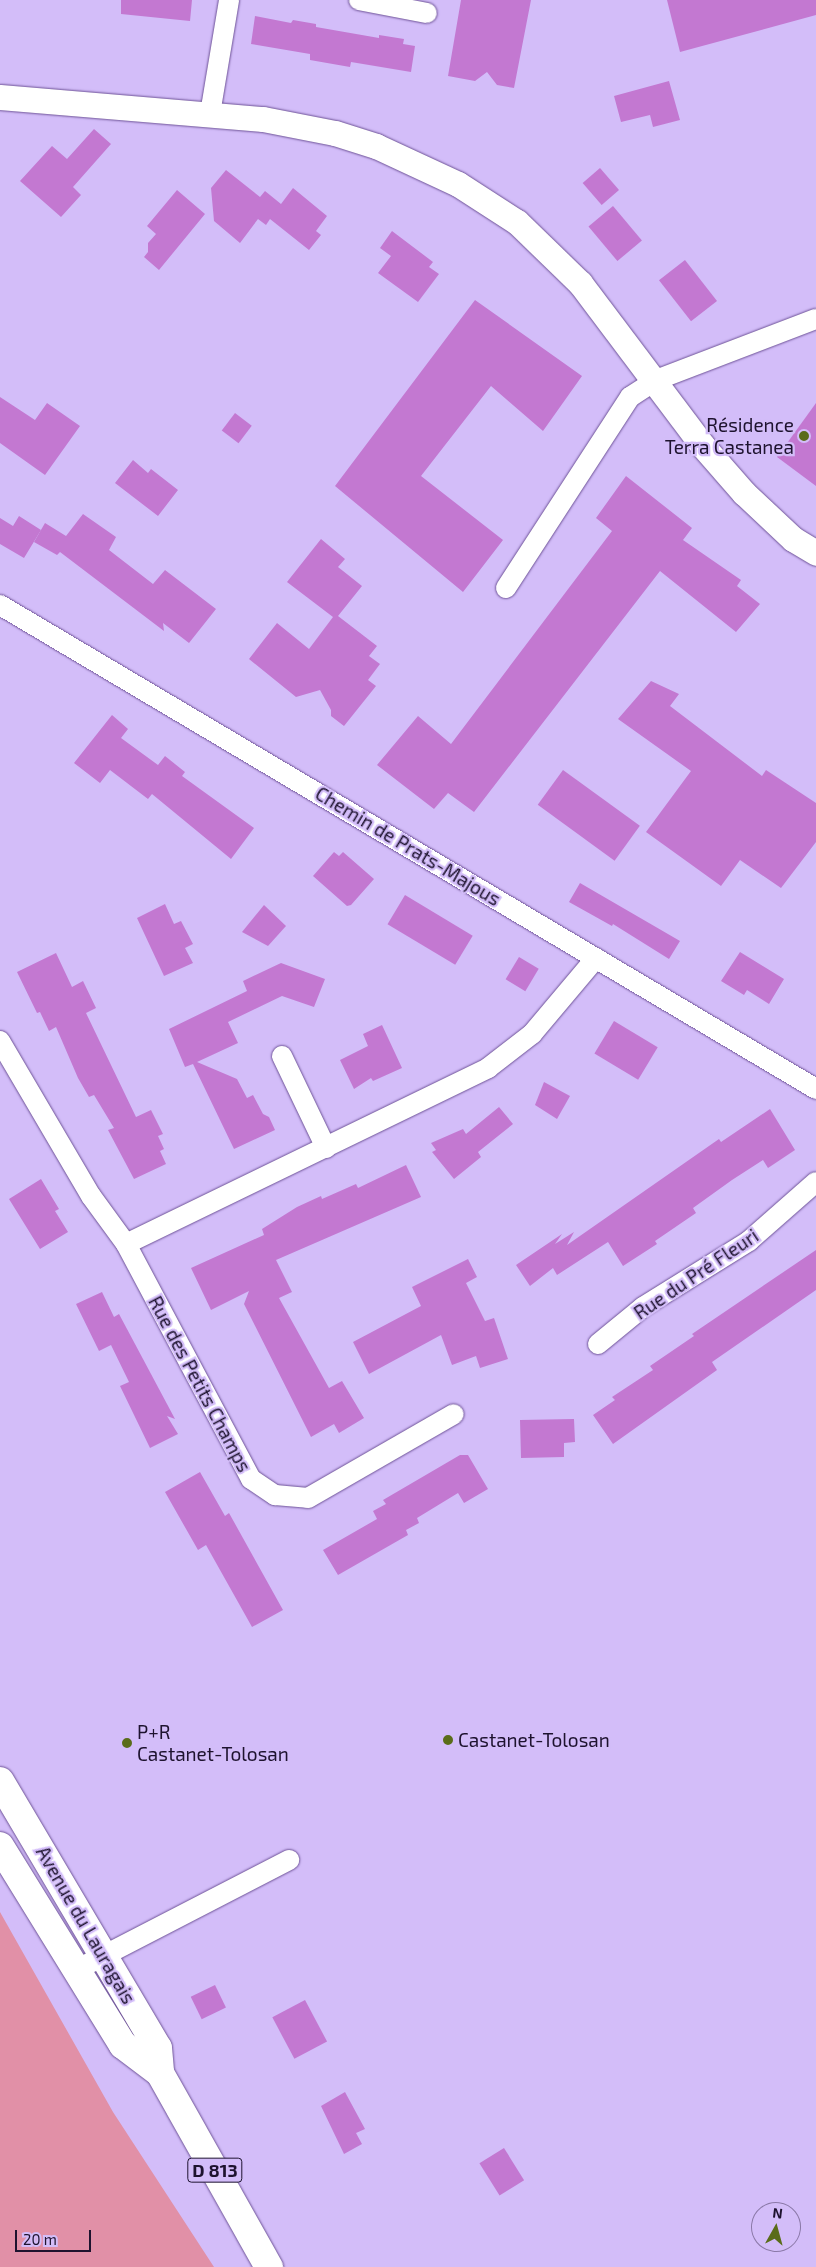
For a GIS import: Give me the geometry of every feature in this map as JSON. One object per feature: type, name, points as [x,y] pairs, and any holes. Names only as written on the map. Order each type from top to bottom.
[{"type":"main road","name":"Avenue du Lauragais","points":[[0,1781],[106,1955],[158,2048],[160,2073]]},
{"type":"main road","name":"Avenue du Lauragais","points":[[0,1846],[122,2045],[160,2073],[269,2267]]},
{"type":"street","points":[[210,114],[229,0]]},
{"type":"street","points":[[358,0],[427,13]]},
{"type":"street","points":[[0,96],[263,119],[335,133],[376,146],[458,184],[517,222],[580,283],[656,380],[702,445],[744,493],[793,539],[816,553]]},
{"type":"street","points":[[506,588],[630,397],[656,380],[816,319]]},
{"type":"street","name":"Chemin de Prats-Majous","points":[[0,604],[816,1089]]},
{"type":"street","points":[[126,1244],[488,1068],[532,1034],[596,958]]},
{"type":"street","name":"Rue des Petits Champs","points":[[0,1041],[91,1196],[126,1244],[251,1480],[275,1495],[308,1498],[454,1414]]},
{"type":"street","points":[[282,1056],[326,1148]]},
{"type":"street","name":"Rue du Pré Fleuri","points":[[598,1344],[643,1307],[749,1241],[816,1182]]},
{"type":"street","points":[[76,1970],[289,1860]]},
{"type":"shaded area","points":[[0,1912],[113,2112],[214,2267],[0,2267]]},
{"type":"building","points":[[121,0],[192,0],[190,21],[121,14]]},
{"type":"building","points":[[461,0],[531,0],[514,88],[497,85],[487,72],[475,81],[448,76]]},
{"type":"building","points":[[667,0],[816,0],[816,15],[680,52]]},
{"type":"building","points":[[255,16],[291,23],[293,20],[316,24],[316,27],[379,38],[379,35],[404,39],[403,44],[415,46],[411,72],[351,62],[350,67],[310,60],[310,54],[251,44]]},
{"type":"building","points":[[669,81],[680,120],[653,127],[650,115],[621,122],[614,96]]},
{"type":"building","points":[[94,129],[111,144],[73,187],[81,195],[61,217],[20,181],[52,146],[67,159]]},
{"type":"building","points":[[600,168],[619,190],[602,205],[583,183]]},
{"type":"building","points":[[226,170],[260,197],[265,191],[281,204],[293,188],[327,216],[316,231],[321,235],[309,250],[270,219],[266,225],[258,219],[240,243],[214,221],[211,188]]},
{"type":"building","points":[[177,190],[205,214],[159,270],[144,257],[148,252],[148,243],[156,234],[147,226]]},
{"type":"building","points":[[613,206],[642,240],[617,261],[588,227]]},
{"type":"building","points":[[392,231],[433,262],[429,267],[439,274],[418,302],[378,273],[391,256],[380,248]]},
{"type":"building","points":[[685,260],[717,301],[691,321],[659,280]]},
{"type":"building","points":[[475,300],[582,376],[543,431],[491,386],[421,476],[503,540],[463,592],[335,486]]},
{"type":"building","points":[[0,397],[35,420],[47,403],[80,426],[45,475],[0,443]]},
{"type":"building","name":"Résidence Terra Castanea","points":[[816,403],[816,486],[777,457]]},
{"type":"building","points":[[235,413],[252,426],[239,443],[222,431]]},
{"type":"building","points":[[133,460],[148,473],[151,469],[178,490],[158,516],[115,483]]},
{"type":"building","points":[[626,476],[692,528],[683,540],[741,580],[737,586],[760,604],[736,632],[660,571],[474,812],[448,793],[434,809],[377,765],[418,716],[451,744],[612,531],[596,518]]},
{"type":"building","points":[[83,514],[116,537],[109,550],[153,584],[165,570],[216,609],[189,643],[163,623],[164,631],[60,552],[57,555],[34,542],[45,523],[66,536]]},
{"type":"building","points":[[19,516],[41,530],[24,558],[0,544],[0,518],[13,526]]},
{"type":"building","points":[[321,539],[345,559],[338,567],[362,586],[338,616],[377,646],[369,656],[380,664],[368,680],[376,686],[344,726],[331,716],[331,710],[320,690],[296,697],[249,659],[277,623],[309,649],[333,617],[287,582]]},
{"type":"building","points":[[651,681],[679,694],[670,706],[762,776],[766,770],[816,803],[816,842],[781,888],[740,860],[721,886],[646,832],[691,771],[618,719]]},
{"type":"building","points":[[112,715],[128,729],[121,738],[158,765],[165,756],[185,772],[182,776],[254,828],[231,859],[152,794],[148,799],[110,770],[100,783],[74,763]]},
{"type":"building","points":[[563,770],[640,826],[615,861],[538,805]]},
{"type":"building","points":[[334,852],[339,856],[343,852],[374,879],[351,905],[347,906],[313,876]]},
{"type":"building","points":[[580,883],[680,941],[669,959],[613,924],[612,926],[569,902]]},
{"type":"building","points":[[405,895],[473,936],[455,965],[387,924]]},
{"type":"building","points":[[165,904],[174,924],[181,921],[193,944],[185,948],[193,963],[164,976],[137,918]]},
{"type":"building","points":[[264,905],[286,926],[268,946],[242,932]]},
{"type":"building","points":[[740,952],[784,979],[769,1004],[747,990],[744,995],[721,981]]},
{"type":"building","points":[[56,953],[72,987],[83,981],[96,1008],[86,1013],[136,1117],[151,1110],[163,1134],[158,1136],[164,1149],[160,1151],[166,1164],[134,1179],[108,1130],[114,1128],[94,1095],[89,1097],[78,1078],[56,1027],[49,1031],[40,1012],[37,1013],[17,972]]},
{"type":"building","points":[[519,957],[539,969],[525,991],[506,979]]},
{"type":"building","points":[[281,963],[325,979],[314,1007],[282,996],[228,1022],[238,1043],[197,1062],[237,1079],[247,1098],[253,1095],[263,1114],[269,1117],[275,1130],[234,1149],[193,1064],[185,1067],[169,1029],[247,991],[243,981]]},
{"type":"building","points":[[614,1021],[658,1047],[638,1080],[594,1054]]},
{"type":"building","points":[[382,1025],[402,1068],[373,1081],[371,1078],[354,1089],[340,1060],[368,1046],[363,1034]]},
{"type":"building","points":[[544,1082],[570,1096],[557,1119],[535,1105]]},
{"type":"building","points":[[499,1107],[513,1124],[478,1152],[481,1157],[454,1179],[432,1152],[436,1150],[431,1143],[463,1129],[466,1134]]},
{"type":"building","points":[[770,1109],[795,1150],[768,1168],[763,1160],[732,1180],[693,1208],[696,1213],[655,1241],[657,1244],[623,1266],[608,1242],[557,1275],[553,1268],[530,1286],[516,1265],[562,1234],[555,1244],[574,1232],[567,1245],[719,1139],[721,1142]]},
{"type":"building","points":[[406,1165],[421,1197],[276,1260],[292,1292],[279,1298],[329,1388],[342,1381],[364,1418],[339,1433],[334,1424],[311,1437],[244,1304],[249,1291],[211,1310],[191,1268],[264,1235],[262,1229],[297,1207],[321,1196],[322,1199],[356,1184],[358,1188]]},
{"type":"building","points":[[41,1179],[59,1209],[55,1211],[68,1232],[40,1249],[9,1199]]},
{"type":"building","points":[[816,1250],[816,1290],[712,1362],[717,1370],[613,1444],[593,1415],[615,1400],[612,1397],[653,1370],[650,1366],[694,1336],[692,1334]]},
{"type":"building","points":[[468,1259],[477,1277],[466,1283],[485,1321],[494,1318],[508,1359],[480,1368],[476,1356],[452,1365],[441,1335],[369,1374],[353,1342],[421,1306],[412,1287]]},
{"type":"building","points":[[102,1292],[114,1317],[119,1314],[175,1419],[167,1416],[178,1434],[150,1448],[120,1386],[129,1382],[111,1345],[99,1351],[76,1304]]},
{"type":"building","points":[[574,1419],[575,1442],[564,1443],[564,1457],[521,1458],[520,1420]]},
{"type":"building","points":[[460,1455],[468,1455],[488,1489],[464,1503],[458,1493],[417,1518],[419,1523],[406,1530],[408,1535],[338,1575],[323,1550],[377,1519],[373,1511],[386,1504],[383,1500]]},
{"type":"building","points":[[200,1472],[225,1516],[229,1513],[283,1610],[252,1627],[206,1545],[198,1550],[165,1492]]},
{"type":"building","points":[[215,1985],[226,2007],[202,2019],[191,1997]]},
{"type":"building","points":[[305,2000],[327,2041],[294,2059],[272,2017]]},
{"type":"building","points":[[345,2092],[365,2129],[356,2133],[362,2144],[344,2154],[321,2106]]},
{"type":"building","points":[[504,2148],[524,2180],[500,2196],[479,2163]]},
{"type":"place","name":"Résidence Terra Castanea","points":[[804,436]]},
{"type":"place","name":"Castanet-Tolosan","points":[[448,1740]]},
{"type":"place","name":"P+R Castanet-Tolosan","points":[[127,1743]]}]
